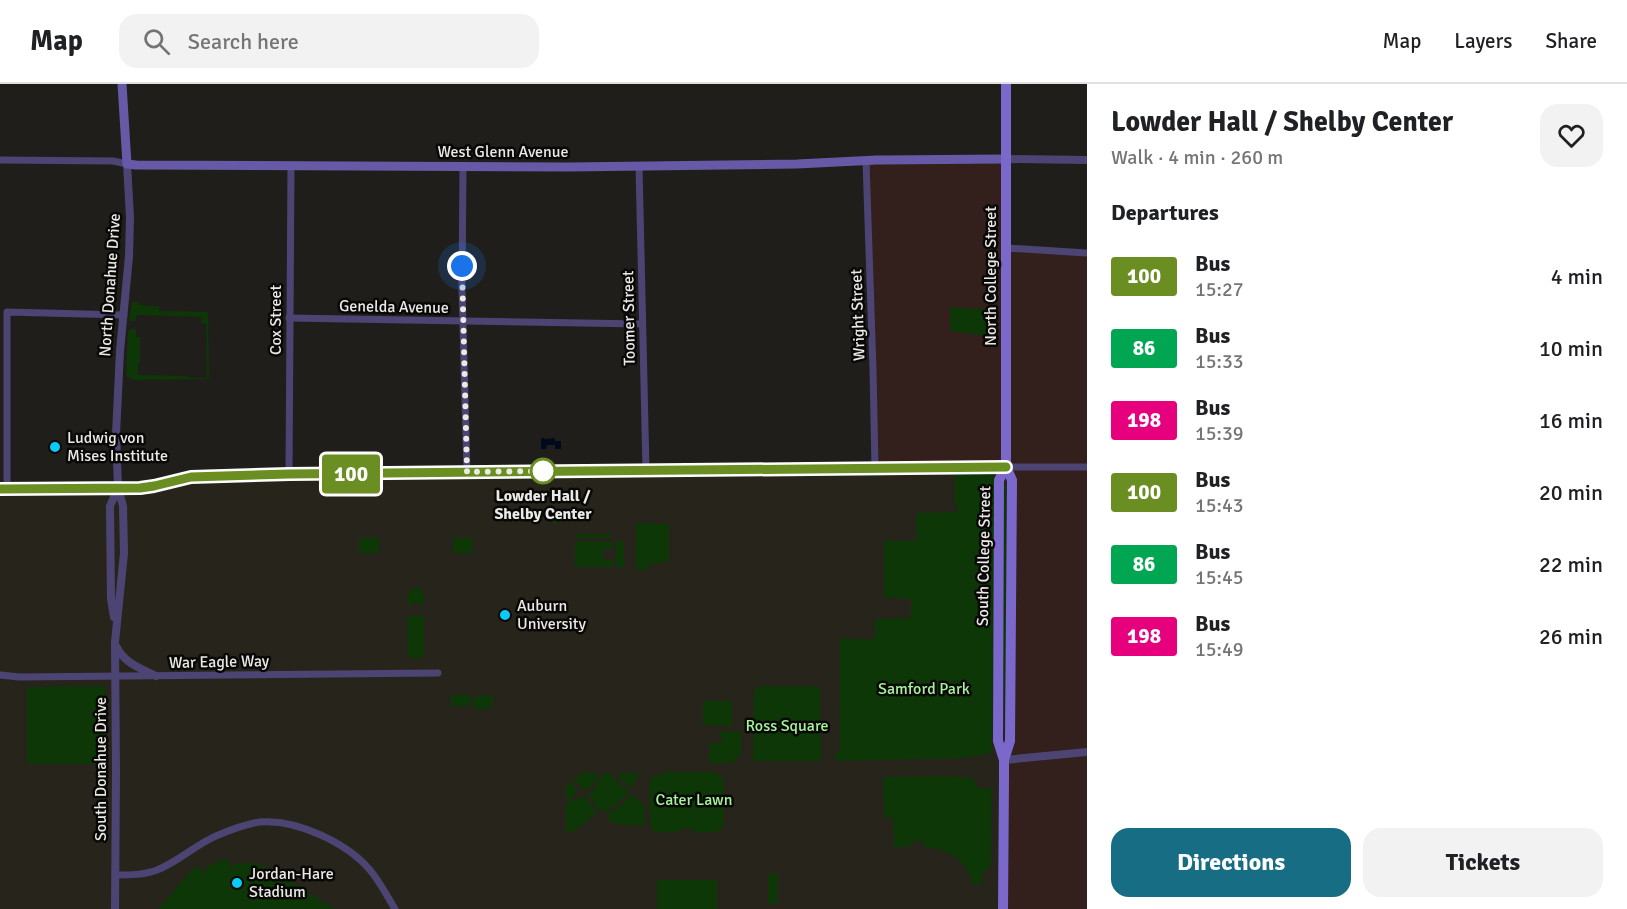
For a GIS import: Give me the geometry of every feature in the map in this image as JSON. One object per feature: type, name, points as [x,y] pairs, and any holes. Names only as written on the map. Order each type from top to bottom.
[{"type":"main road","name":"North Donahue Drive","points":[[122,84],[128,164]]},
{"type":"main road","name":"North College Street","points":[[1006,84],[1006,467]]},
{"type":"main road","name":"West Glenn Avenue","points":[[128,164],[639,166],[1006,159]]},
{"type":"main road","name":"South College Street","points":[[1003,909],[1004,760],[998,741],[998,598],[999,480],[1006,467]]},
{"type":"street","points":[[1006,159],[1087,160]]},
{"type":"street","name":"West Glenn Avenue","points":[[0,160],[113,161],[128,164]]},
{"type":"street","name":"Wright Street","points":[[866,161],[875,468]]},
{"type":"street","name":"North Donahue Drive","points":[[118,488],[117,411],[130,217],[128,164]]},
{"type":"street","name":"Cox Street","points":[[289,474],[291,166]]},
{"type":"street","name":"Toomer Street","points":[[639,166],[646,470]]},
{"type":"street","points":[[463,167],[463,321],[467,472]]},
{"type":"street","points":[[1006,248],[1087,253]]},
{"type":"street","points":[[124,315],[7,312],[3,489],[118,488],[154,486],[191,477],[289,474],[1087,467]]},
{"type":"street","name":"Genelda Avenue","points":[[289,318],[642,324]]},
{"type":"street","name":"South Donahue Drive","points":[[115,909],[115,629],[111,599],[110,506],[118,488]]},
{"type":"street","name":"South Donahue Drive","points":[[115,629],[124,553],[123,506],[118,488]]},
{"type":"street","points":[[115,642],[120,654],[127,661],[156,676]]},
{"type":"street","name":"War Eagle Way","points":[[0,675],[19,677],[438,673]]},
{"type":"street","points":[[1004,760],[1087,752]]},
{"type":"street","points":[[116,875],[157,870],[214,836],[237,827],[260,822],[284,824],[320,835],[348,851],[370,870],[395,909]]},
{"type":"shaded area","points":[[1006,159],[1006,248],[1087,253],[1087,909],[1003,909],[875,468],[866,161]]},
{"type":"shaded area","name":"Auburn University","points":[[1006,467],[1012,480],[1003,909],[0,909],[0,489],[140,488],[191,477]]},
{"type":"green space","points":[[132,302],[159,306],[159,311],[208,312],[209,379],[134,380],[126,376],[128,331],[133,328],[136,330],[136,337],[140,337],[138,375],[207,378],[206,323],[201,323],[201,317],[137,315],[135,321],[131,321],[129,319]]},
{"type":"green space","points":[[950,307],[989,309],[989,338],[950,331]]},
{"type":"green space","name":"Samford Park","points":[[954,473],[991,473],[995,477],[992,750],[989,754],[959,758],[837,761],[835,752],[840,751],[840,639],[843,637],[846,639],[874,639],[875,619],[911,618],[911,599],[884,597],[884,541],[916,541],[916,513],[957,512]]},
{"type":"green space","points":[[1003,485],[1006,485],[1006,609],[1003,607]]},
{"type":"green space","points":[[553,511],[564,511],[561,523],[553,523],[546,516]]},
{"type":"green space","points":[[636,523],[669,524],[669,562],[649,564],[648,570],[636,570]]},
{"type":"green space","points":[[576,534],[611,534],[611,538],[576,538]]},
{"type":"green space","points":[[379,537],[379,553],[359,553],[359,538]]},
{"type":"green space","points":[[453,538],[473,538],[472,553],[453,553]]},
{"type":"green space","points":[[577,541],[613,542],[613,548],[606,548],[602,554],[604,559],[613,560],[613,567],[576,567],[575,543]]},
{"type":"green space","points":[[616,541],[624,541],[624,567],[616,567]]},
{"type":"green space","points":[[417,587],[423,592],[424,605],[419,605],[416,601],[413,605],[407,605],[409,591]]},
{"type":"green space","points":[[1003,611],[1006,613],[1006,734],[1005,734]]},
{"type":"green space","points":[[407,616],[424,616],[424,653],[419,659],[412,659],[408,654]]},
{"type":"green space","points":[[105,686],[106,764],[27,764],[27,687]]},
{"type":"green space","name":"Ross Square","points":[[759,686],[817,686],[820,689],[821,761],[754,761],[754,691]]},
{"type":"green space","points":[[451,695],[470,695],[470,706],[451,706]]},
{"type":"green space","points":[[481,695],[493,695],[493,706],[489,705],[489,709],[474,709],[472,697],[481,697]]},
{"type":"green space","points":[[703,701],[732,701],[732,726],[703,725]]},
{"type":"green space","points":[[723,731],[741,732],[741,755],[738,755],[736,761],[730,763],[709,763],[710,743],[723,743],[719,733]]},
{"type":"green space","points":[[637,772],[639,774],[631,788],[618,776],[620,773]]},
{"type":"green space","name":"Cater Lawn","points":[[663,772],[716,772],[721,776],[724,780],[722,829],[715,832],[698,833],[689,828],[681,829],[677,833],[652,830],[649,780]]},
{"type":"green space","points":[[580,773],[598,775],[594,784],[587,790],[583,789],[572,777],[579,777]]},
{"type":"green space","points":[[605,773],[610,773],[629,792],[609,809],[601,812],[588,795]]},
{"type":"green space","points":[[883,777],[974,778],[978,787],[984,789],[990,787],[992,790],[991,866],[982,873],[982,884],[972,884],[961,861],[955,856],[941,850],[924,847],[923,841],[911,841],[911,847],[894,847],[893,818],[884,817]]},
{"type":"green space","points":[[568,781],[575,786],[576,796],[566,800],[566,786],[568,786]]},
{"type":"green space","points":[[632,794],[645,806],[644,826],[614,824],[607,818],[607,814],[623,804]]},
{"type":"green space","points":[[584,796],[596,814],[574,831],[566,833],[566,803]]},
{"type":"green space","name":"Jordan-Hare Stadium","points":[[224,859],[228,860],[230,871],[233,870],[232,864],[251,863],[265,866],[335,909],[158,909],[196,865],[207,876],[206,867]]},
{"type":"green space","points":[[768,874],[778,874],[777,904],[768,904]]},
{"type":"green space","points":[[657,880],[717,880],[717,909],[657,909]]},
{"type":"water","points":[[541,438],[555,438],[555,441],[561,441],[561,449],[555,449],[555,445],[547,445],[546,449],[541,449]]},
{"type":"bus line","name":"100","points":[[0,489],[140,488],[191,477],[289,474],[1006,467]]},
{"type":"place","name":"Ludwig von Mises Institute","points":[[55,447]]},
{"type":"place","name":"Lowder Hall / Shelby Center","points":[[543,471]]},
{"type":"place","name":"Auburn University","points":[[505,615]]},
{"type":"place","name":"Jordan-Hare Stadium","points":[[237,883]]},
{"type":"route","points":[[462,266],[467,472],[543,471]]}]
